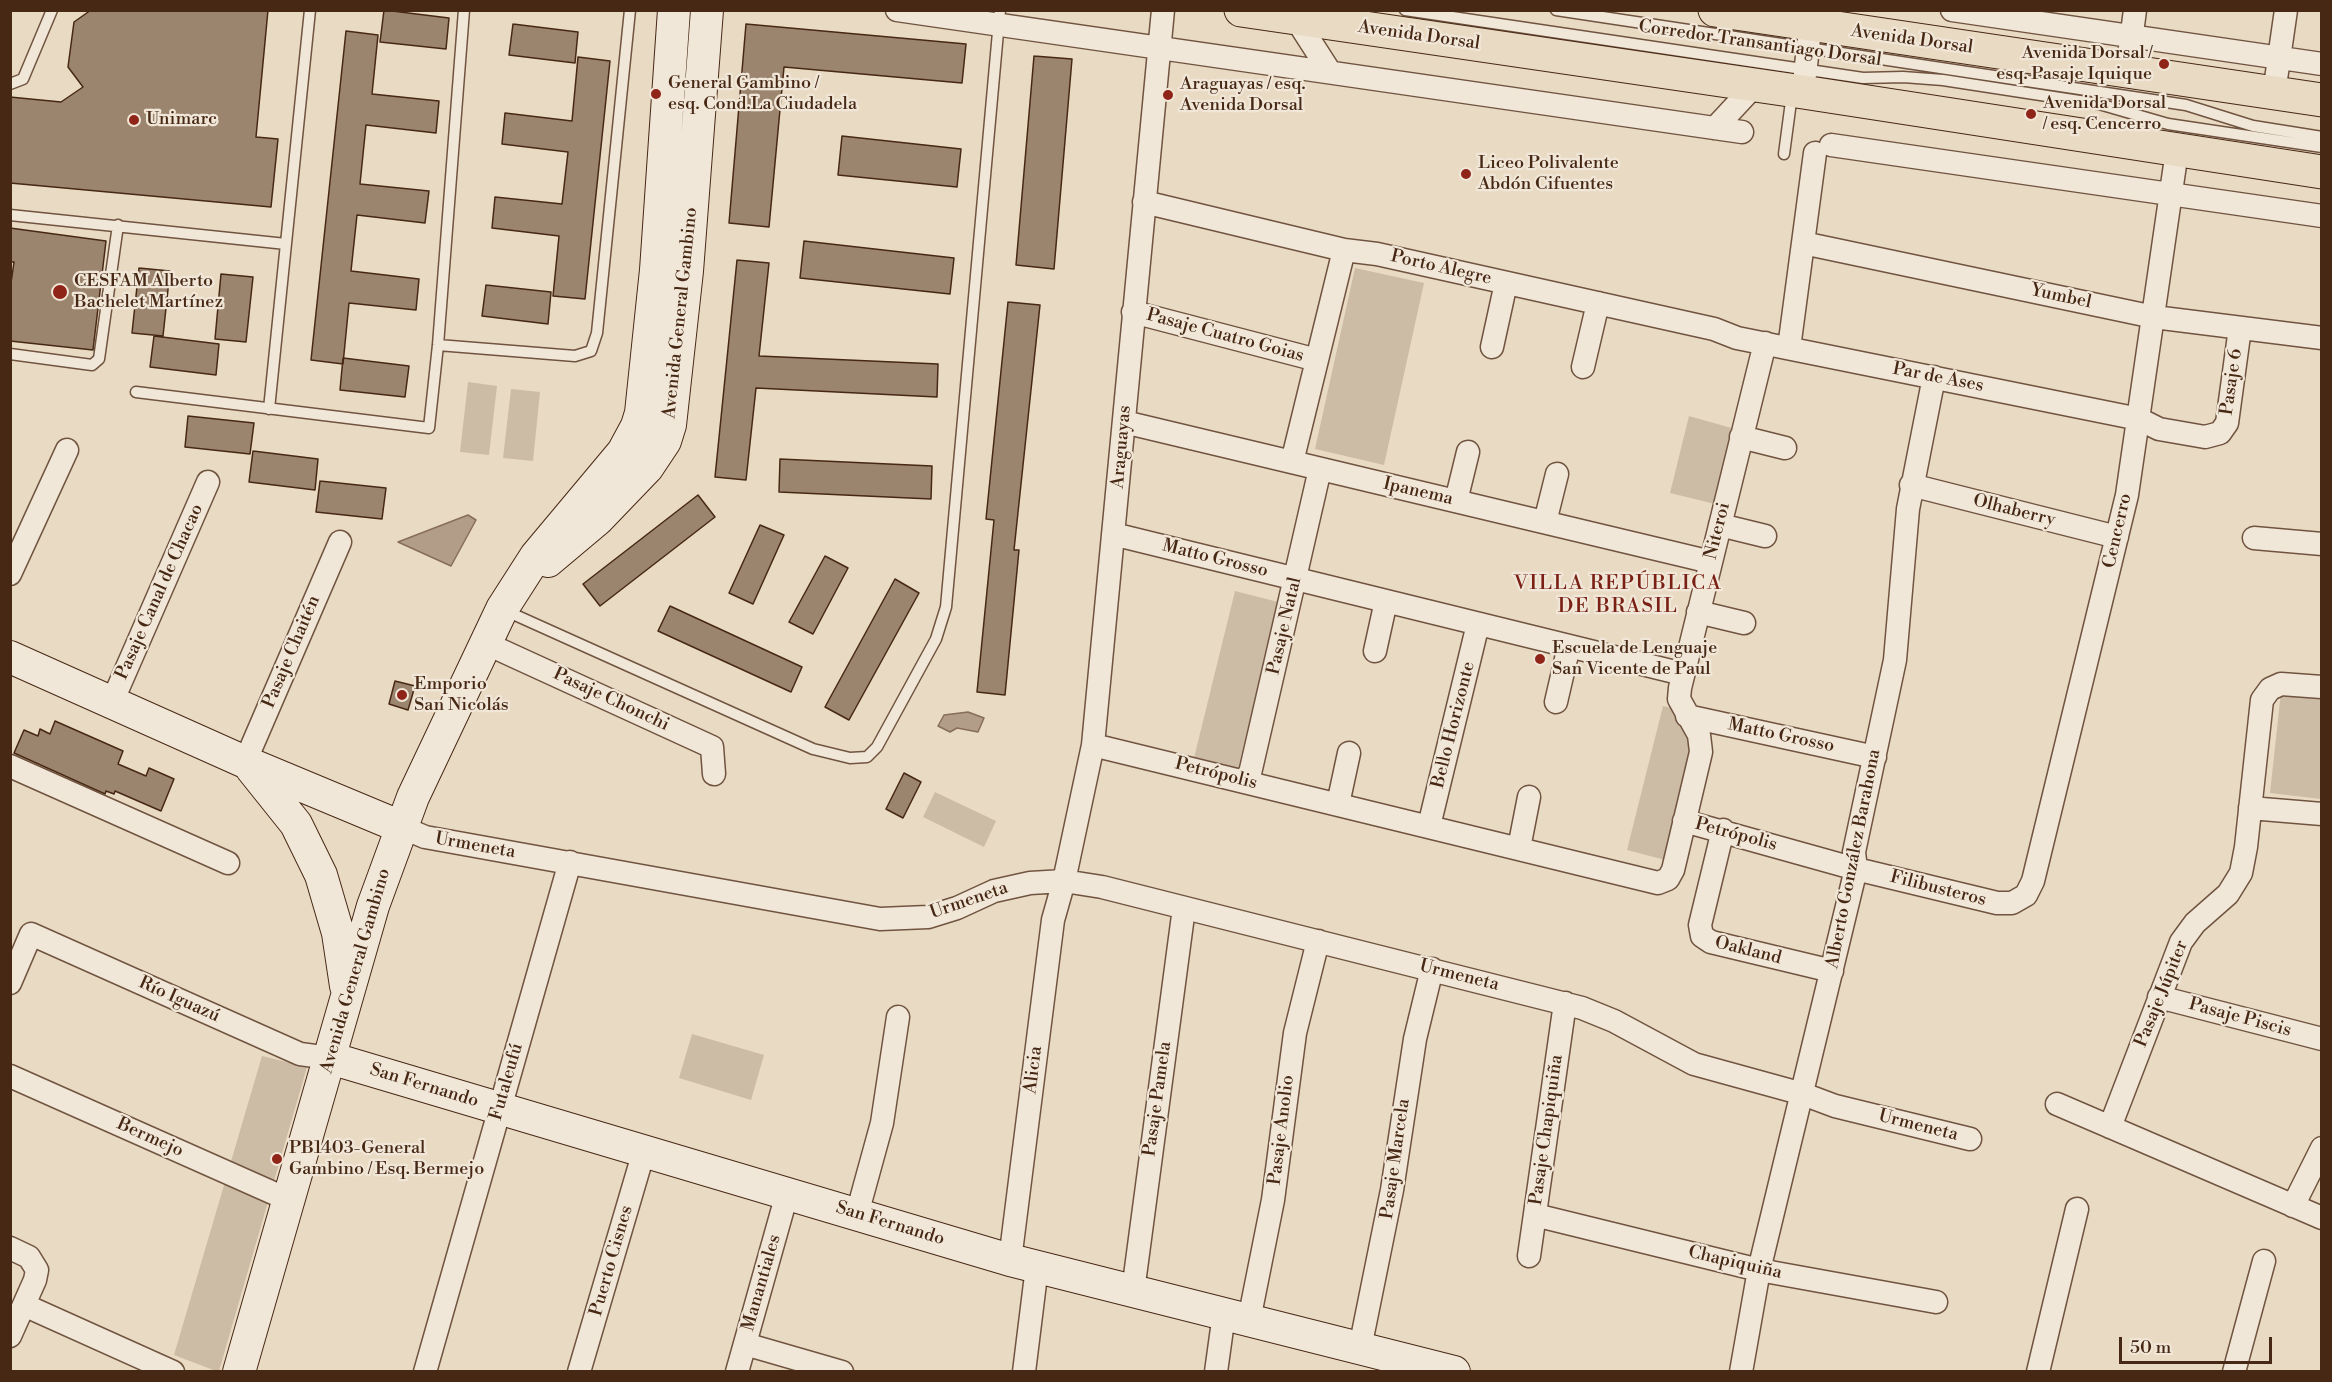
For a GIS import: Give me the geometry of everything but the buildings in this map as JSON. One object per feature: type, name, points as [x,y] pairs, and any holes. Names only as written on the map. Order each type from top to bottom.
[{"type":"main road","name":"Avenida Dorsal","points":[[1240,10],[1755,85],[1805,56],[1979,50],[2322,100]]},
{"type":"main road","name":"Avenida Dorsal","points":[[1715,10],[1805,56],[2177,151],[2322,172]]},
{"type":"street","name":"Avenida General Gambino","points":[[239,1371],[379,884],[401,827],[484,643],[508,598],[559,526],[622,452],[634,433],[641,413],[656,270],[674,10]]},
{"type":"street","name":"Avenida General Gambino","points":[[508,598],[598,519],[657,455],[670,425],[687,271],[707,10]]},
{"type":"street","points":[[897,10],[999,17],[1158,46],[1742,132]]},
{"type":"street","name":"Araguayas","points":[[1064,881],[1094,745],[1163,10]]},
{"type":"street","name":"Avenida Dorsal","points":[[1952,10],[2322,64]]},
{"type":"street","points":[[2127,71],[2135,10]]},
{"type":"street","points":[[2274,93],[2286,10]]},
{"type":"street","points":[[1979,50],[1984,13]]},
{"type":"street","points":[[1296,19],[1330,72]]},
{"type":"street","points":[[1715,128],[1755,85]]},
{"type":"street","points":[[1790,348],[1803,243],[1823,149],[2172,193],[2322,216]]},
{"type":"street","name":"Cencerro","points":[[2019,901],[2031,889],[2117,537],[2139,419],[2177,151]]},
{"type":"street","name":"Porto Alegre","points":[[1144,202],[1344,250],[1377,254],[1714,329],[1737,338]]},
{"type":"street","name":"Yumbel","points":[[1803,243],[2154,317],[2322,338]]},
{"type":"street","points":[[1292,462],[1344,250]]},
{"type":"street","points":[[656,270],[687,271]]},
{"type":"street","points":[[1492,346],[1506,283]]},
{"type":"street","points":[[1583,367],[1598,303]]},
{"type":"street","name":"Pasaje Cuatro Goias","points":[[1133,312],[1317,360]]},
{"type":"street","name":"Pasaje 6","points":[[2220,433],[2227,423],[2240,328]]},
{"type":"street","name":"Par de Ases","points":[[1737,338],[2139,419],[2159,429],[2211,437],[2220,433]]},
{"type":"street","name":"Niteroi","points":[[1684,821],[1701,743],[1679,699],[1683,674],[1765,343]]},
{"type":"street","name":"Alberto González Barahona","points":[[1741,1371],[1759,1270],[1856,869],[1854,852],[1899,637],[1911,485],[1934,377]]},
{"type":"street","name":"Ipanema","points":[[1124,422],[1711,562]]},
{"type":"street","points":[[1742,437],[1785,448]]},
{"type":"street","points":[[10,574],[67,450]]},
{"type":"street","points":[[1456,501],[1468,452]]},
{"type":"street","name":"Pasaje Natal","points":[[1248,782],[1320,469]]},
{"type":"street","points":[[1545,522],[1557,474]]},
{"type":"street","name":"Pasaje Canal de Chacao","points":[[112,702],[208,482]]},
{"type":"street","name":"Olhaberry","points":[[1911,485],[2117,537]]},
{"type":"street","points":[[1720,525],[1765,536]]},
{"type":"street","name":"Matto Grosso","points":[[1113,534],[1683,674]]},
{"type":"street","points":[[2254,538],[2322,544]]},
{"type":"street","name":"Pasaje Chaitén","points":[[245,762],[340,542]]},
{"type":"street","points":[[1375,651],[1386,601]]},
{"type":"street","points":[[1698,612],[1744,623]]},
{"type":"street","name":"Bello Horizonte","points":[[1429,826],[1478,624]]},
{"type":"street","name":"Pasaje Chonchi","points":[[484,643],[712,747],[714,774]]},
{"type":"street","points":[[1556,702],[1569,646]]},
{"type":"street","name":"Urmeneta","points":[[10,657],[245,762],[425,837],[896,920],[943,913],[1013,886],[1064,881],[1102,887],[1565,1003],[1614,1021],[1694,1064],[1803,1094],[1835,1106],[1970,1139]]},
{"type":"street","name":"Pasaje Júpiter","points":[[2110,1126],[2181,942],[2195,923],[2228,894],[2241,873],[2260,707],[2265,694],[2281,684],[2322,687]]},
{"type":"street","name":"Matto Grosso","points":[[1687,716],[1875,757]]},
{"type":"street","name":"Petrópolis","points":[[1094,745],[1663,882],[1671,875],[1684,821],[1856,869]]},
{"type":"street","points":[[1338,804],[1350,753]]},
{"type":"street","points":[[245,762],[280,800],[296,824],[321,875],[338,933],[347,998]]},
{"type":"street","points":[[10,766],[228,863]]},
{"type":"street","points":[[1519,848],[1529,798]]},
{"type":"street","points":[[2250,808],[2322,814]]},
{"type":"street","name":"Oakland","points":[[1722,830],[1700,925],[1702,936],[1712,942],[1832,971]]},
{"type":"street","name":"Futaleufú","points":[[425,1371],[570,862]]},
{"type":"street","name":"Filibusteros","points":[[1856,869],[1997,903],[2019,901]]},
{"type":"street","name":"Alicia","points":[[1024,1371],[1023,1263],[1053,920],[1064,881]]},
{"type":"street","name":"Pasaje Pamela","points":[[1132,1291],[1184,908]]},
{"type":"street","name":"Río Iguazú","points":[[10,983],[31,934],[300,1054],[330,1058]]},
{"type":"street","name":"Pasaje Anolio","points":[[1216,1371],[1237,1317],[1274,1200],[1297,1024],[1318,941]]},
{"type":"street","name":"Pasaje Marcela","points":[[1360,1348],[1391,1199],[1415,1039],[1431,969]]},
{"type":"street","name":"Pasaje Piscis","points":[[2159,997],[2322,1039]]},
{"type":"street","name":"Pasaje Chapiquiña","points":[[1529,1256],[1565,1003]]},
{"type":"street","points":[[857,1215],[882,1122],[898,1017]]},
{"type":"street","name":"San Fernando","points":[[330,1058],[1023,1263],[1444,1370]]},
{"type":"street","name":"Bermejo","points":[[10,1076],[289,1200]]},
{"type":"street","points":[[2057,1104],[2322,1218]]},
{"type":"street","points":[[2293,1206],[2322,1149]]},
{"type":"street","name":"Puerto Cisnes","points":[[579,1371],[644,1151]]},
{"type":"street","name":"Manantiales","points":[[737,1371],[787,1194]]},
{"type":"street","points":[[2038,1371],[2077,1209]]},
{"type":"street","name":"Chapiquiña","points":[[1535,1215],[1759,1270],[1936,1302]]},
{"type":"street","points":[[10,1248],[29,1257],[36,1265],[37,1275],[10,1336]]},
{"type":"street","points":[[2234,1371],[2264,1262]]},
{"type":"street","points":[[24,1305],[173,1371]]},
{"type":"street","points":[[745,1344],[842,1371]]},
{"type":"lane","points":[[10,84],[23,79],[51,10]]},
{"type":"lane","points":[[269,409],[310,10]]},
{"type":"lane","points":[[135,392],[429,428],[438,345],[464,10]]},
{"type":"lane","points":[[438,345],[575,356],[591,351],[597,333],[630,10]]},
{"type":"lane","name":"Corredor Transantiago Dorsal","points":[[1405,10],[1805,56],[2186,105],[2253,126],[2322,137]]},
{"type":"lane","name":"Corredor Transantiago Dorsal","points":[[1556,10],[1805,56],[1863,78],[1903,77],[1954,81],[2099,104],[2168,124],[2322,147]]},
{"type":"lane","points":[[508,598],[813,749],[850,758],[867,757],[877,747],[936,639],[946,608],[999,17]]},
{"type":"lane","points":[[1784,154],[1805,56]]},
{"type":"lane","points":[[10,215],[286,244]]},
{"type":"lane","points":[[10,354],[92,365],[99,359],[118,225]]},
{"type":"shaded area","points":[[1355,268],[1424,283],[1384,465],[1315,449]]},
{"type":"shaded area","points":[[468,382],[497,386],[489,455],[460,452]]},
{"type":"shaded area","points":[[511,389],[540,392],[533,461],[503,458]]},
{"type":"shaded area","points":[[1689,416],[1735,429],[1715,504],[1670,493]]},
{"type":"shaded area","points":[[468,515],[476,520],[451,566],[398,542]]},
{"type":"shaded area","points":[[1235,591],[1278,602],[1237,773],[1193,762]]},
{"type":"shaded area","points":[[2281,692],[2321,696],[2321,799],[2270,793]]},
{"type":"shaded area","points":[[1663,706],[1701,715],[1665,860],[1627,850]]},
{"type":"shaded area","points":[[968,712],[984,718],[978,732],[957,728],[950,732],[938,726],[944,715]]},
{"type":"shaded area","points":[[935,792],[996,821],[984,847],[923,817]]},
{"type":"shaded area","points":[[692,1034],[764,1055],[751,1100],[679,1078]]},
{"type":"shaded area","points":[[262,1056],[307,1067],[219,1371],[216,1371],[174,1355]]},
{"type":"place","name":"Avenida Dorsal / esq. Pasaje Iquique","points":[[2164,64]]},
{"type":"place","name":"General Gambino / esq. Cond.La Ciudadela","points":[[656,94]]},
{"type":"place","name":"Araguayas / esq. Avenida Dorsal","points":[[1168,95]]},
{"type":"place","name":"Avenida Dorsal / esq. Cencerro","points":[[2031,114]]},
{"type":"place","name":"Unimarc","points":[[134,120]]},
{"type":"place","name":"Liceo Polivalente Abdón Cifuentes","points":[[1466,174]]},
{"type":"place","name":"CESFAM Alberto Bachelet Martínez","points":[[60,292]]},
{"type":"place","name":"Escuela de Lenguaje San Vicente de Paul","points":[[1540,659]]},
{"type":"place","name":"Emporio San Nicolás","points":[[402,695]]},
{"type":"place","name":"PB1403-General Gambino / Esq. Bermejo","points":[[277,1159]]},
{"type":"district","name":"VILLA REPÚBLICA DE BRASIL","points":[[1618,596]]}]
